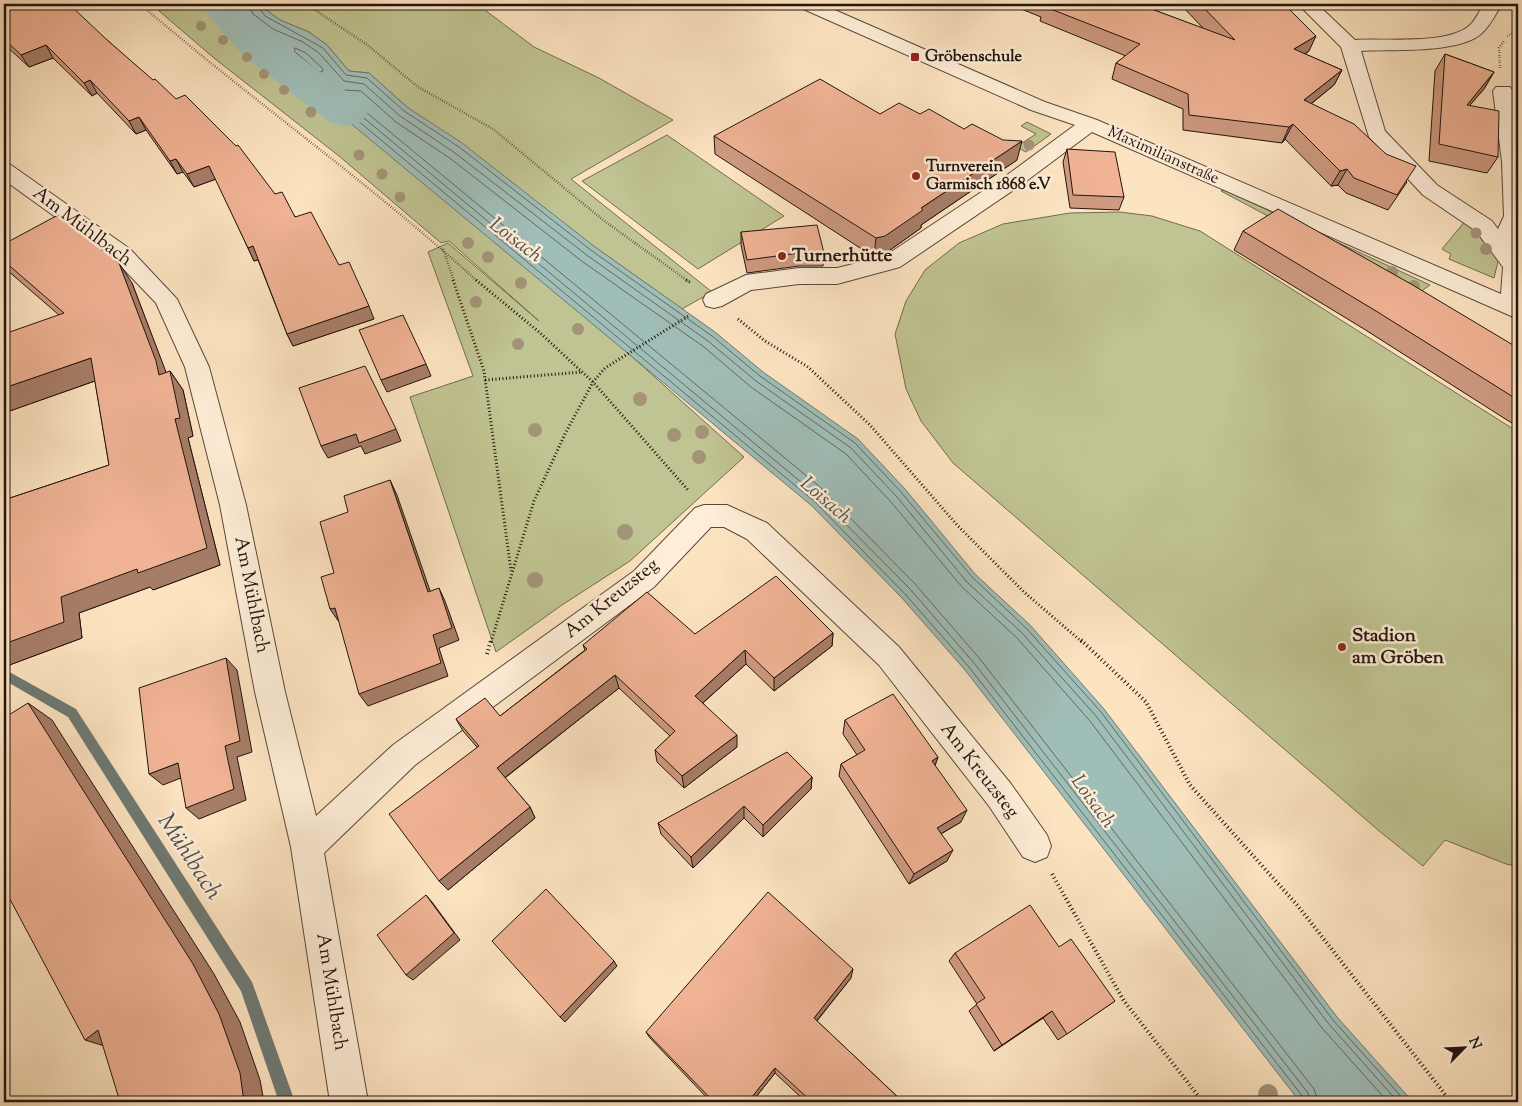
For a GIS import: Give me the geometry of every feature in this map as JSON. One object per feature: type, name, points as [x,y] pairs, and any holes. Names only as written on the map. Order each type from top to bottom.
[{"type":"street","name":"Maximilianstraße","points":[[807,4],[1038,106],[1090,124],[1515,309]]},
{"type":"street","points":[[1307,4],[1336,30],[1350,46],[1376,133],[1430,190],[1484,226],[1514,266]]},
{"type":"street","points":[[1350,46],[1436,42],[1455,39],[1473,32],[1493,4]]},
{"type":"street","points":[[1337,72],[1362,81]]},
{"type":"street","points":[[1503,91],[1512,162],[1515,216],[1507,232],[1514,266],[1515,309]]},
{"type":"street","points":[[714,300],[746,283],[799,276],[837,276],[892,262],[1014,180],[1090,124]]},
{"type":"street","name":"Am Mühlbach","points":[[4,170],[122,254],[166,299],[196,368],[233,504],[270,692],[307,847],[349,1102]]},
{"type":"street","name":"Am Kreuzsteg","points":[[307,847],[404,755],[644,579],[704,516],[727,516],[757,531],[889,656],[1000,795],[1036,846]]},
{"type":"path","points":[[140,4],[202,58],[262,103],[442,248],[583,372],[656,456],[684,484],[704,516]]},
{"type":"path","points":[[306,4],[366,44],[418,87],[494,129],[603,220],[714,300],[765,340],[815,373],[870,425],[957,525],[1024,592],[1086,645],[1146,702],[1190,785],[1298,906],[1451,1102]]},
{"type":"path","points":[[1503,91],[1498,48],[1509,34],[1518,31]]},
{"type":"path","points":[[442,248],[485,380],[511,575]]},
{"type":"path","points":[[479,700],[487,653],[534,501],[565,434],[593,382],[605,368],[714,300]]},
{"type":"path","points":[[485,380],[583,372]]},
{"type":"path","points":[[1036,846],[1124,1001],[1202,1102]]},
{"type":"green space","points":[[151,4],[208,4],[619,345],[744,457],[630,561],[562,605],[496,652],[410,397],[473,376],[428,252],[448,243],[539,321],[449,241],[441,243],[339,156],[214,58]]},
{"type":"green space","points":[[258,4],[381,4],[384,9],[401,4],[477,4],[534,47],[599,78],[673,120],[571,179],[712,292],[682,309],[595,247],[407,107],[369,73],[349,71],[327,45],[309,32],[280,20]]},
{"type":"green space","points":[[1027,122],[1051,134],[1026,152],[1016,147],[1036,134],[1021,126]]},
{"type":"green space","points":[[667,135],[784,216],[698,269],[582,181]]},
{"type":"green space","points":[[1224,190],[1430,285],[1416,295],[1221,191]]},
{"type":"green space","name":"Stadion am Gröben","points":[[1120,212],[1152,216],[1200,231],[1518,432],[1518,866],[1506,864],[1445,840],[1423,866],[1378,830],[953,463],[921,421],[906,389],[895,334],[906,301],[925,270],[959,243],[1003,224],[1070,213]]},
{"type":"green space","points":[[1466,220],[1500,253],[1494,278],[1449,259],[1451,254],[1442,249]]},
{"type":"water","points":[[210,4],[258,4],[280,20],[309,32],[327,45],[349,71],[369,73],[407,107],[462,143],[595,247],[715,332],[763,372],[858,439],[905,489],[975,574],[1030,625],[1104,709],[1337,1017],[1413,1102],[1300,1102],[965,670],[901,597],[812,506],[331,107]]},
{"type":"building","points":[[4,4],[69,4],[106,39],[153,80],[155,79],[176,99],[185,95],[236,146],[238,145],[275,194],[282,192],[295,217],[311,212],[339,265],[349,262],[369,306],[287,334],[253,246],[248,248],[209,166],[187,174],[176,159],[170,161],[139,117],[129,121],[90,80],[84,83],[46,45],[21,55],[4,39]]},
{"type":"building","points":[[1046,4],[1138,4],[1235,40],[1200,4],[1284,4],[1316,36],[1294,49],[1342,70],[1304,100],[1354,124],[1386,154],[1416,166],[1397,195],[1354,178],[1347,169],[1340,171],[1293,124],[1289,127],[1189,115],[1188,94],[1116,63],[1140,44],[1043,6]]},
{"type":"building","points":[[1445,54],[1494,72],[1467,105],[1499,111],[1498,157],[1439,144]]},
{"type":"building","points":[[820,79],[880,114],[899,103],[920,114],[929,109],[964,129],[972,124],[1003,140],[1022,141],[921,208],[923,210],[885,236],[876,238],[714,136]]},
{"type":"building","points":[[1067,149],[1115,152],[1124,197],[1073,195]]},
{"type":"building","points":[[1278,209],[1411,284],[1518,348],[1518,400],[1243,231]]},
{"type":"building","points":[[58,215],[119,263],[156,361],[159,375],[170,371],[180,418],[175,419],[207,548],[138,573],[137,569],[61,597],[64,622],[4,644],[4,500],[109,465],[91,358],[4,388],[4,334],[64,313],[4,261],[4,244]]},
{"type":"building","points":[[817,225],[824,253],[799,253],[747,260],[741,232]]},
{"type":"building","points":[[403,315],[426,364],[381,380],[359,330]]},
{"type":"building","points":[[365,366],[396,429],[359,443],[356,434],[321,446],[299,388]]},
{"type":"building","points":[[390,480],[428,592],[439,588],[452,628],[433,635],[441,663],[359,694],[335,608],[330,609],[321,577],[334,573],[320,522],[348,512],[344,496]]},
{"type":"building","points":[[776,576],[833,633],[774,678],[745,650],[695,696],[737,735],[682,776],[655,750],[675,731],[615,675],[497,768],[530,807],[439,881],[389,814],[479,746],[456,719],[485,698],[500,716],[587,649],[583,645],[647,592],[695,634]]},
{"type":"building","points":[[226,658],[240,741],[225,746],[234,789],[186,808],[178,763],[149,774],[139,688]]},
{"type":"building","points":[[893,694],[938,757],[932,761],[967,810],[937,828],[953,850],[914,874],[841,764],[865,750],[845,720]]},
{"type":"building","points":[[28,703],[193,964],[219,1014],[240,1073],[244,1102],[120,1102],[98,1030],[85,1040],[4,888],[4,718]]},
{"type":"building","points":[[787,752],[812,777],[763,825],[744,806],[691,857],[658,823]]},
{"type":"building","points":[[546,889],[614,961],[560,1017],[492,941]]},
{"type":"building","points":[[768,892],[853,969],[814,1018],[903,1102],[812,1102],[775,1068],[748,1102],[714,1102],[646,1032]]},
{"type":"building","points":[[426,895],[454,933],[406,975],[377,935]]},
{"type":"building","points":[[1030,905],[1059,947],[1071,939],[1115,1001],[1067,1034],[1052,1011],[1002,1045],[976,1004],[985,998],[955,953]]},
{"type":"waterway","name":"Loisach","points":[[220,4],[258,46],[345,112]]},
{"type":"waterway","name":"Mühlbach","points":[[4,674],[72,713],[247,987],[287,1102]]},
{"type":"place","name":"Gröbenschule","points":[[915,57]]},
{"type":"place","name":"Turnverein Garmisch 1868 e.V","points":[[916,176]]},
{"type":"place","name":"Turnerhütte","points":[[782,256]]},
{"type":"place","name":"Stadion am Gröben","points":[[1342,647]]}]
